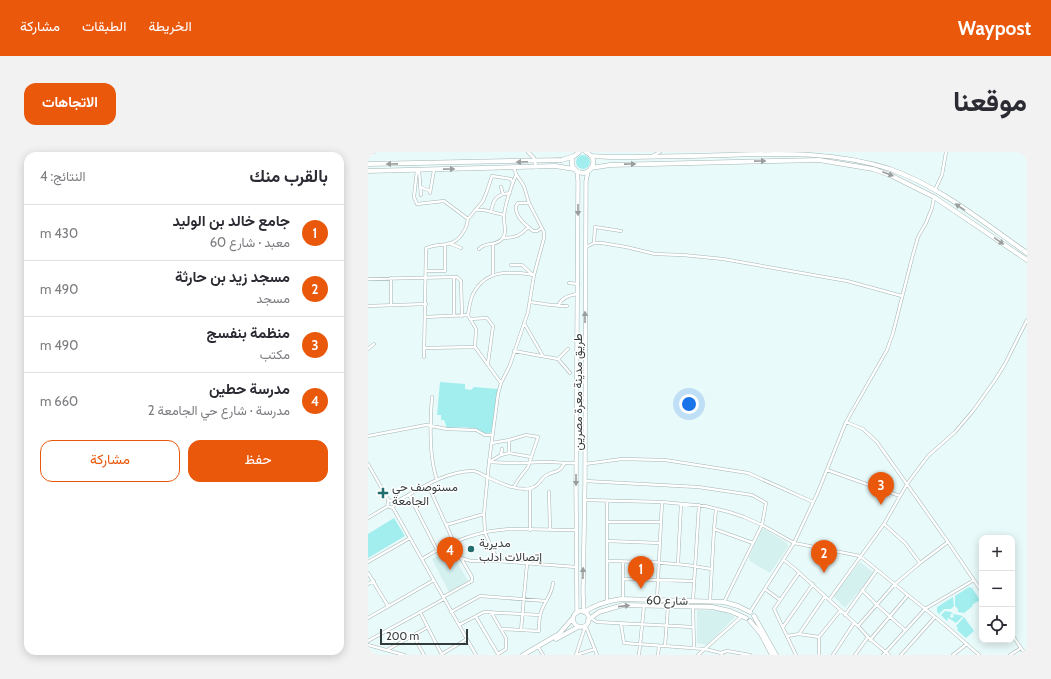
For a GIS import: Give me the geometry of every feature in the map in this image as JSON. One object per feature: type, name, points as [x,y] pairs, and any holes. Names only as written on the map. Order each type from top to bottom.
[{"type":"main road","points":[[368,164],[562,160],[576,153]]},
{"type":"main road","points":[[575,170],[572,162],[576,153]]},
{"type":"main road","points":[[588,153],[652,157],[781,153],[826,154],[852,158],[886,168],[935,190],[1027,253]]},
{"type":"main road","points":[[588,153],[593,162],[590,170]]},
{"type":"main road","points":[[368,171],[555,166],[582,173],[610,165],[819,160],[873,169],[890,175],[934,197],[1027,260]]},
{"type":"main road","name":"طريق مدينة معرة مصرين","points":[[575,170],[578,181],[576,613]]},
{"type":"main road","name":"طريق مدينة معرة مصرين","points":[[584,612],[586,181],[590,170]]},
{"type":"main road","points":[[576,464],[585,465]]},
{"type":"main road","name":"شارع 60","points":[[584,612],[607,602],[623,599],[724,602],[738,606],[750,612]]},
{"type":"main road","name":"شارع 60","points":[[588,622],[599,612],[623,605],[712,607],[730,611],[746,618]]},
{"type":"main road","points":[[596,606],[599,612]]},
{"type":"main road","points":[[523,655],[559,634],[576,613],[584,612],[587,615],[588,622],[584,626],[578,627],[528,655]]},
{"type":"main road","points":[[746,618],[746,615],[750,612],[752,613],[776,655]]},
{"type":"main road","points":[[746,618],[753,619],[754,616]]},
{"type":"main road","points":[[573,618],[574,624],[578,627]]},
{"type":"main road","points":[[746,618],[761,634],[772,655]]},
{"type":"street","points":[[368,153],[374,152]]},
{"type":"street","points":[[528,152],[536,161],[536,167]]},
{"type":"street","points":[[652,157],[660,152]]},
{"type":"street","points":[[935,190],[942,175],[946,152]]},
{"type":"street","points":[[498,561],[485,533],[484,514],[489,462],[501,383],[510,365],[530,302],[534,275],[544,238],[542,228],[529,203],[524,186],[514,168]]},
{"type":"street","points":[[418,170],[421,195]]},
{"type":"street","points":[[418,170],[414,197],[417,204],[444,201],[468,219]]},
{"type":"street","points":[[420,188],[430,192],[434,170]]},
{"type":"street","points":[[479,249],[484,245],[498,243],[503,238],[505,231],[504,215],[516,174]]},
{"type":"street","points":[[424,357],[426,248],[450,244],[465,231],[468,219],[483,201],[492,176],[511,179],[513,183]]},
{"type":"street","points":[[501,187],[503,194]]},
{"type":"street","points":[[491,212],[493,201],[503,194],[510,193]]},
{"type":"street","points":[[750,612],[794,543],[827,470],[846,422],[887,350],[893,333],[918,237],[932,208],[934,197]]},
{"type":"street","points":[[529,203],[518,204],[515,212],[528,227],[535,231],[542,228]]},
{"type":"street","points":[[476,210],[504,215]]},
{"type":"street","points":[[503,238],[518,236],[528,227]]},
{"type":"street","points":[[594,243],[595,228],[621,232]]},
{"type":"street","points":[[586,247],[594,243],[626,247],[655,254],[723,259],[847,281],[902,296]]},
{"type":"street","points":[[450,244],[461,248]]},
{"type":"street","points":[[493,244],[493,275]]},
{"type":"street","points":[[426,271],[445,271],[445,245]]},
{"type":"street","points":[[511,265],[522,265],[534,275]]},
{"type":"street","points":[[501,383],[475,346],[476,329],[468,315],[472,295],[479,285],[493,275],[504,272],[515,272],[534,275]]},
{"type":"street","points":[[454,277],[454,316]]},
{"type":"street","points":[[368,279],[459,277],[461,280],[462,316]]},
{"type":"street","points":[[391,278],[391,305]]},
{"type":"street","points":[[569,283],[578,284]]},
{"type":"street","points":[[558,306],[559,303],[568,296],[577,294]]},
{"type":"street","points":[[530,302],[567,306]]},
{"type":"street","points":[[368,306],[426,304]]},
{"type":"street","points":[[425,316],[468,315]]},
{"type":"street","points":[[470,319],[487,318],[493,326],[488,363]]},
{"type":"street","points":[[829,600],[884,524],[907,484],[928,456],[955,432],[973,411],[1005,364],[1027,320]]},
{"type":"street","points":[[524,322],[543,356]]},
{"type":"street","points":[[368,349],[374,344]]},
{"type":"street","points":[[424,348],[475,346]]},
{"type":"street","points":[[558,359],[568,349]]},
{"type":"street","points":[[514,351],[558,359],[570,373]]},
{"type":"street","points":[[432,397],[430,426],[437,480]]},
{"type":"street","points":[[846,422],[859,427],[874,438],[979,588]]},
{"type":"street","points":[[368,436],[417,426],[430,426],[447,430],[476,430],[484,435],[493,435]]},
{"type":"street","points":[[492,443],[509,440],[526,434],[538,437],[529,464],[514,487]]},
{"type":"street","points":[[509,440],[509,453]]},
{"type":"street","points":[[501,464],[500,456],[502,449]]},
{"type":"street","points":[[489,462],[509,453],[531,457]]},
{"type":"street","points":[[585,465],[622,459],[665,460],[748,472],[813,502]]},
{"type":"street","points":[[489,462],[501,464],[553,462],[576,464]]},
{"type":"street","points":[[368,464],[389,501],[394,503],[437,480],[474,471],[514,487],[530,488],[538,484],[548,474],[559,471],[564,464]]},
{"type":"street","points":[[827,470],[900,496]]},
{"type":"street","points":[[585,481],[698,487],[752,495],[766,503],[762,525],[724,602]]},
{"type":"street","points":[[368,641],[472,581],[472,577],[461,558],[428,485]]},
{"type":"street","points":[[530,488],[530,530]]},
{"type":"street","points":[[549,492],[550,530]]},
{"type":"street","points":[[409,495],[437,550]]},
{"type":"street","points":[[585,500],[662,502],[699,505],[729,512],[762,525],[794,543],[860,556],[935,617],[978,655]]},
{"type":"street","points":[[368,518],[388,506],[387,503],[389,501]]},
{"type":"street","points":[[607,501],[607,602]]},
{"type":"street","points":[[657,599],[662,502]]},
{"type":"street","points":[[393,508],[394,503]]},
{"type":"street","points":[[678,564],[681,504]]},
{"type":"street","points":[[693,600],[699,505]]},
{"type":"street","points":[[388,506],[393,508],[476,655]]},
{"type":"street","points":[[710,601],[716,509]]},
{"type":"street","points":[[446,525],[484,514]]},
{"type":"street","points":[[607,522],[661,522]]},
{"type":"street","points":[[884,524],[905,543],[920,563]]},
{"type":"street","points":[[422,558],[454,543],[485,533],[510,529],[576,530]]},
{"type":"street","points":[[714,529],[753,543]]},
{"type":"street","points":[[368,562],[410,538]]},
{"type":"street","points":[[607,541],[660,543]]},
{"type":"street","points":[[858,626],[895,584],[948,542]]},
{"type":"street","points":[[461,558],[471,561],[498,561],[576,567]]},
{"type":"street","points":[[784,560],[813,584],[840,611],[858,626],[884,654],[889,655]]},
{"type":"street","points":[[607,561],[678,564],[711,569]]},
{"type":"street","points":[[623,562],[623,599]]},
{"type":"street","points":[[521,630],[527,564]]},
{"type":"street","points":[[845,615],[877,570]]},
{"type":"street","points":[[796,655],[774,609],[799,572]]},
{"type":"street","points":[[368,573],[388,606]]},
{"type":"street","points":[[624,579],[694,581]]},
{"type":"street","points":[[368,618],[434,580]]},
{"type":"street","points":[[884,654],[925,609],[974,580]]},
{"type":"street","points":[[368,584],[374,581]]},
{"type":"street","points":[[501,629],[539,632],[540,616],[551,593],[553,583]]},
{"type":"street","points":[[783,627],[813,584]]},
{"type":"street","points":[[765,589],[780,600]]},
{"type":"street","points":[[862,590],[905,630]]},
{"type":"street","points":[[855,655],[908,595]]},
{"type":"street","points":[[452,612],[480,596],[523,598],[546,601]]},
{"type":"street","points":[[799,634],[825,596]]},
{"type":"street","points":[[754,616],[755,605]]},
{"type":"street","points":[[639,655],[644,606]]},
{"type":"street","points":[[665,646],[668,606]]},
{"type":"street","points":[[693,607],[694,648]]},
{"type":"street","points":[[819,655],[819,637],[840,611]]},
{"type":"street","points":[[420,612],[442,655],[467,639]]},
{"type":"street","points":[[459,625],[484,612],[540,616]]},
{"type":"street","points":[[476,617],[498,654],[506,649],[506,638],[491,612]]},
{"type":"street","points":[[901,655],[935,617]]},
{"type":"street","points":[[698,655],[746,618]]},
{"type":"street","points":[[588,622],[693,627]]},
{"type":"street","points":[[588,622],[597,655]]},
{"type":"street","points":[[576,655],[588,622]]},
{"type":"street","points":[[833,655],[854,623]]},
{"type":"street","points":[[621,624],[624,643],[705,649],[722,654],[727,651],[750,655]]},
{"type":"street","points":[[386,650],[428,627]]},
{"type":"street","points":[[787,636],[799,634],[819,637]]},
{"type":"street","points":[[412,635],[424,655]]},
{"type":"street","points":[[1015,639],[1026,655]]},
{"type":"street","points":[[953,655],[967,644]]},
{"type":"street","points":[[368,645],[404,655]]},
{"type":"street","points":[[658,655],[659,646]]},
{"type":"street","points":[[540,648],[543,655]]},
{"type":"street","points":[[1010,655],[1021,648]]},
{"type":"street","points":[[576,655],[595,649]]},
{"type":"shaded area","points":[[580,155],[586,155],[590,159],[590,165],[586,169],[580,169],[576,165],[576,159]]},
{"type":"shaded area","points":[[440,382],[465,384],[465,389],[471,390],[474,387],[498,389],[492,432],[485,434],[471,428],[447,428],[444,420],[441,420],[441,415],[437,415]]},
{"type":"shaded area","points":[[394,518],[405,536],[368,558],[368,534]]},
{"type":"shaded area","points":[[763,528],[787,543],[788,547],[770,573],[750,561],[749,557]]},
{"type":"shaded area","points":[[450,550],[468,581],[449,592],[432,559]]},
{"type":"shaded area","points":[[860,562],[874,573],[845,608],[833,596]]},
{"type":"shaded area","points":[[969,587],[972,588],[979,598],[979,602],[972,605],[973,606],[964,613],[958,612],[958,609],[955,606],[955,596]]},
{"type":"shaded area","points":[[953,597],[954,606],[951,609],[944,609],[939,614],[937,612],[937,607]]},
{"type":"shaded area","points":[[697,610],[724,611],[735,617],[707,645],[697,643]]},
{"type":"shaded area","points":[[945,611],[963,616],[956,623],[947,617],[947,621],[941,615]],"holes":[[[953,614],[954,617],[951,618],[950,616]]]},
{"type":"shaded area","points":[[964,617],[974,631],[966,638],[957,630],[958,628],[956,626]]},
{"type":"place","name":"مستوصف حي الجامعة","points":[[383,493]]},
{"type":"place","name":"منظمة بنفسج","points":[[881,505]]},
{"type":"place","name":"مديرية إتصالات ادلب","points":[[471,549]]},
{"type":"place","name":"مدرسة حطين","points":[[450,570]]},
{"type":"place","name":"مسجد زيد بن حارثة","points":[[824,573]]},
{"type":"place","name":"جامع خالد بن الوليد","points":[[641,589]]}]
